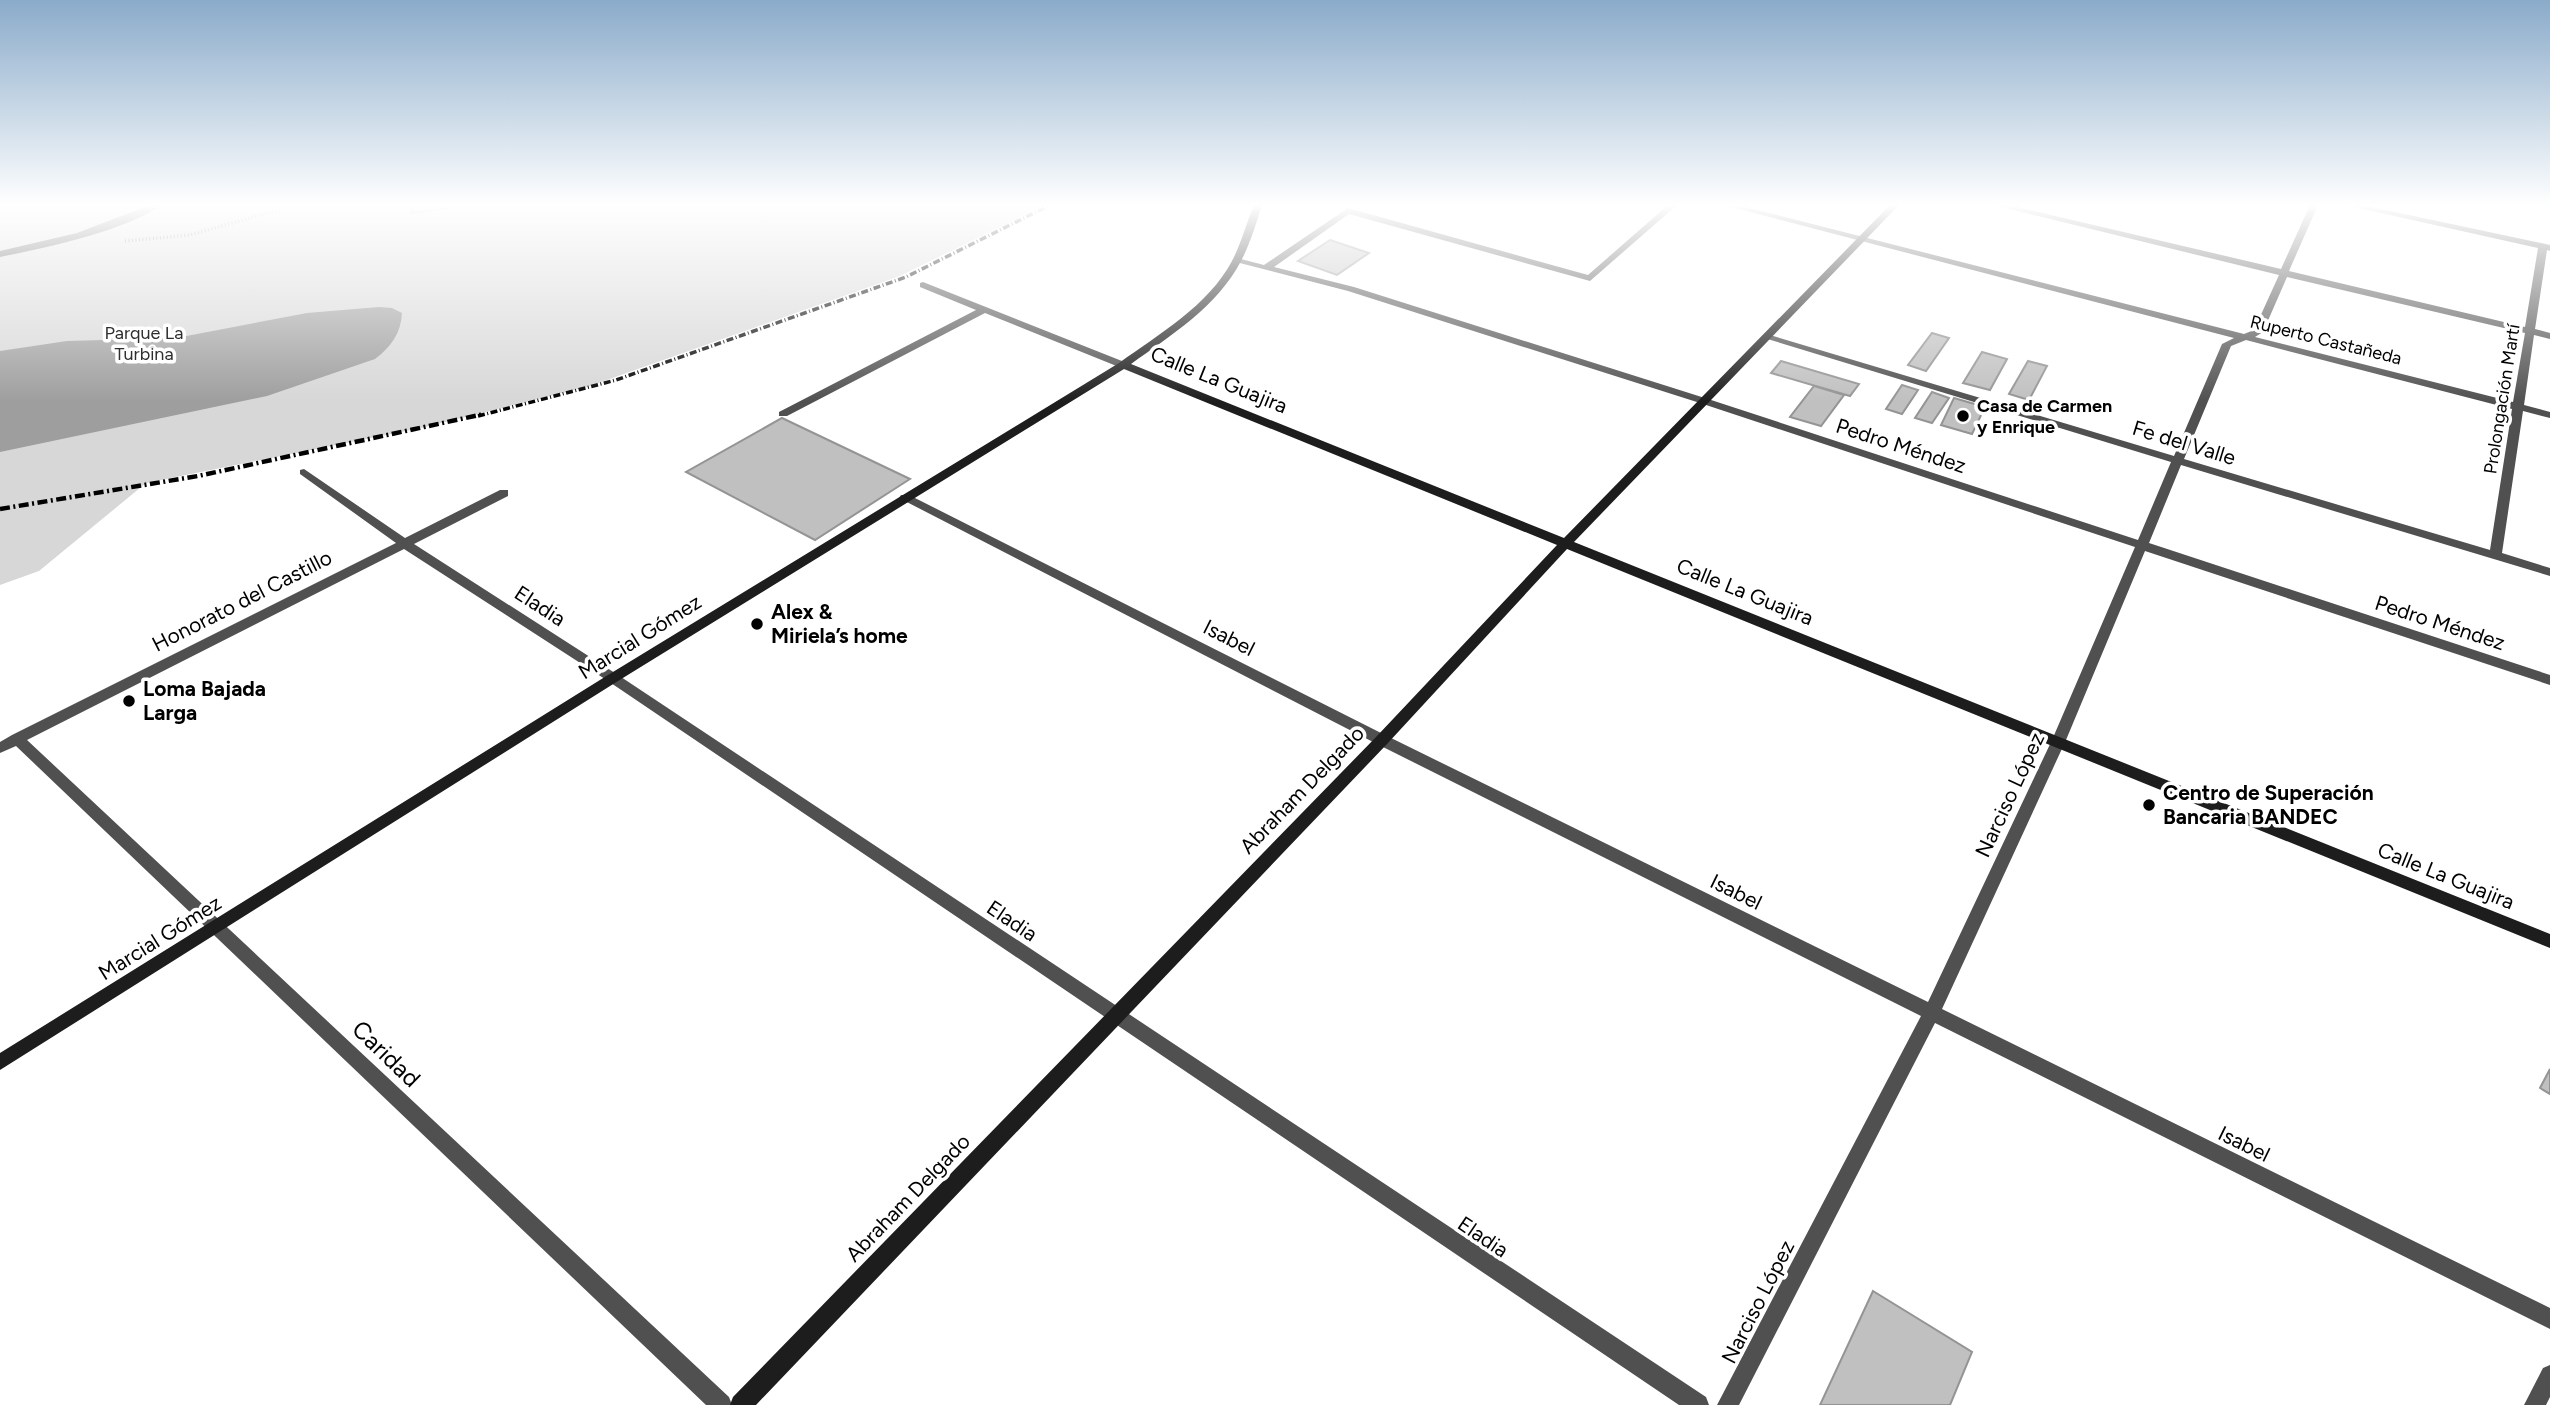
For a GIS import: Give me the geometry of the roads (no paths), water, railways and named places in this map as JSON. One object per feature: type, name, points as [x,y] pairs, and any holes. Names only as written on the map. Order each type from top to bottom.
[{"type":"main road","name":"Marcial Gómez","points":[[0,1062],[613,678],[1123,365],[1194,311],[1230,271]]},
{"type":"main road","name":"Abraham Delgado","points":[[741,1405],[1382,740],[1566,542],[1831,271]]},
{"type":"main road","name":"Calle La Guajira","points":[[1123,365],[2059,740],[2550,941]]},
{"type":"street","name":"Pedro Méndez","points":[[1276,271],[1351,289],[1704,401],[2550,680]]},
{"type":"street","points":[[1563,271],[1590,278],[1598,271]]},
{"type":"street","name":"Ruperto Castañeda","points":[[1980,271],[2550,415]]},
{"type":"street","points":[[2274,271],[2550,336]]},
{"type":"street","name":"Prolongación Martí","points":[[2495,556],[2530,331],[2542,271]]},
{"type":"street","name":"Narciso López","points":[[1728,1405],[1932,1012],[2059,740],[2227,344],[2258,332],[2284,273]]},
{"type":"street","name":"Calle La Guajira","points":[[923,285],[1123,365]]},
{"type":"street","points":[[783,414],[983,310]]},
{"type":"street","name":"Fe del Valle","points":[[1766,337],[2550,572]]},
{"type":"street","name":"Eladia","points":[[304,472],[404,543],[613,678],[1698,1405]]},
{"type":"street","name":"Honorato del Castillo","points":[[0,748],[504,494]]},
{"type":"street","name":"Isabel","points":[[905,498],[1382,740],[2550,1319]]},
{"type":"street","name":"Caridad","points":[[17,739],[721,1405]]},
{"type":"street","points":[[2535,1405],[2550,1375]]},
{"type":"railway","points":[[478,416],[616,380],[919,271]]},
{"type":"railway","points":[[0,509],[198,476],[484,414]]},
{"type":"place","name":"Casa de Carmen y Enrique","points":[[1963,416]]},
{"type":"place","name":"Alex & Miriela’s home","points":[[757,624]]},
{"type":"place","name":"Loma Bajada Larga","points":[[129,701]]},
{"type":"place","name":"Centro de Superación Bancaria BANDEC","points":[[2149,805]]},
{"type":"park label","name":"Parque La Turbina","points":[[144,343]]}]
